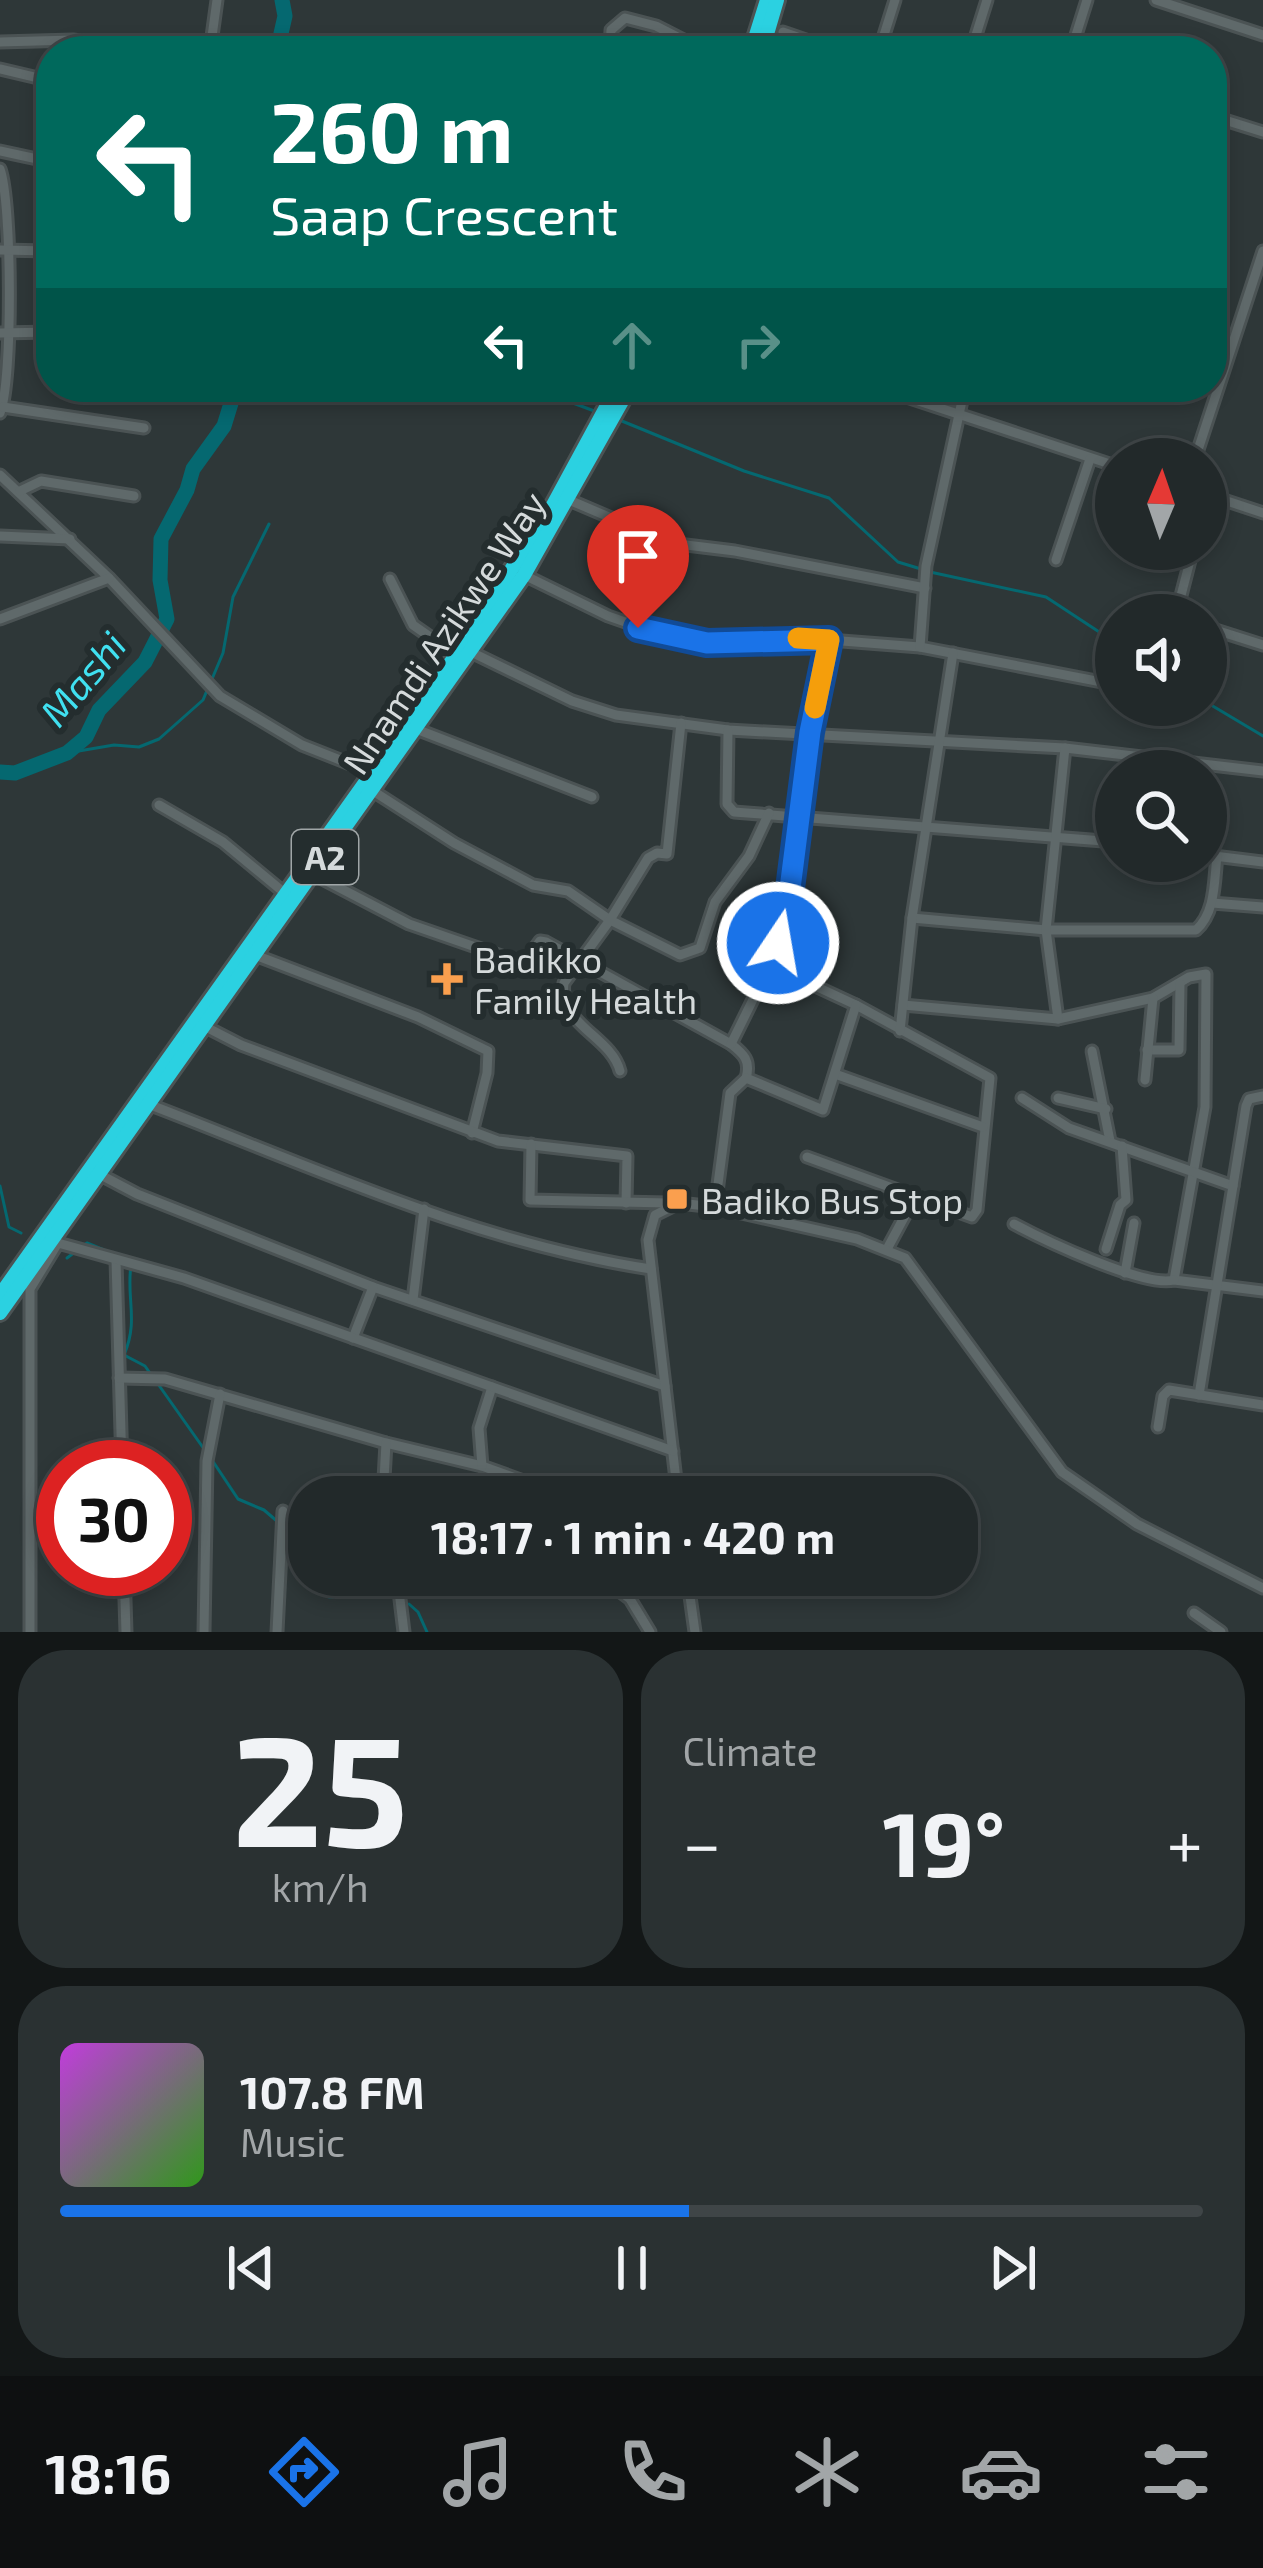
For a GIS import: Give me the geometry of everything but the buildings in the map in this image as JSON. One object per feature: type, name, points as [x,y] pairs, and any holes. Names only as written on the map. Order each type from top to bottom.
[{"type":"highway","points":[[755,36],[766,0]]},
{"type":"highway","points":[[766,36],[777,0]]},
{"type":"highway","name":"Nnamdi Azikwe Way","points":[[0,1295],[148,1104],[416,729],[553,505],[609,402]]},
{"type":"highway","name":"Nnamdi Azikwe Way","points":[[0,1313],[286,895],[524,574],[622,402]]},
{"type":"street","points":[[212,36],[217,0]]},
{"type":"street","points":[[884,36],[895,0]]},
{"type":"street","points":[[976,36],[987,0]]},
{"type":"street","points":[[1076,36],[1087,0]]},
{"type":"street","points":[[1156,0],[1263,35]]},
{"type":"street","points":[[611,36],[625,18],[676,36]]},
{"type":"street","points":[[783,32],[795,36]]},
{"type":"street","points":[[0,42],[36,41]]},
{"type":"street","points":[[0,69],[36,77]]},
{"type":"street","points":[[1227,120],[1263,131]]},
{"type":"street","points":[[0,151],[36,159]]},
{"type":"street","points":[[0,169],[8,202],[2,410],[144,428]]},
{"type":"street","points":[[1227,345],[1263,250]]},
{"type":"street","points":[[4,251],[36,251]]},
{"type":"street","points":[[4,334],[36,333]]},
{"type":"street","points":[[919,402],[1095,460]]},
{"type":"street","points":[[920,647],[926,577],[961,402]]},
{"type":"street","points":[[1200,438],[1210,402]]},
{"type":"street","points":[[1056,560],[1090,459]]},
{"type":"street","points":[[0,476],[70,539],[220,696],[302,745],[374,773]]},
{"type":"street","points":[[20,491],[41,481],[134,496]]},
{"type":"street","points":[[568,500],[670,543],[926,577]]},
{"type":"street","points":[[1227,503],[1263,513]]},
{"type":"street","points":[[0,536],[70,539]]},
{"type":"street","points":[[524,574],[608,616],[670,638],[707,643],[829,640],[920,647],[1095,681]]},
{"type":"street","points":[[0,619],[109,578]]},
{"type":"street","points":[[390,579],[413,625],[463,653],[616,715],[728,730],[1065,748],[1263,771]]},
{"type":"street","points":[[1227,634],[1263,645]]},
{"type":"street","points":[[730,1044],[770,965],[786,920],[810,732],[829,640]]},
{"type":"street","points":[[900,1031],[912,918],[953,653]]},
{"type":"street","points":[[620,1071],[612,1051],[566,1009],[564,983],[648,858],[668,854],[681,723]]},
{"type":"street","points":[[416,729],[592,797]]},
{"type":"street","points":[[728,730],[728,809],[1095,841]]},
{"type":"street","points":[[1058,1019],[1046,930],[1065,748]]},
{"type":"street","points":[[373,791],[454,843],[533,884],[568,891],[610,920],[680,955],[700,948],[716,902],[749,856],[769,813]]},
{"type":"street","points":[[159,805],[223,842],[286,895]]},
{"type":"street","points":[[1227,857],[1263,862]]},
{"type":"street","points":[[313,874],[409,924],[520,962],[543,940],[730,1044],[749,1066],[746,1078],[730,1094],[715,1207]]},
{"type":"street","points":[[912,918],[1046,930],[1196,930],[1212,903],[1212,882]]},
{"type":"street","points":[[1212,903],[1263,907]]},
{"type":"street","points":[[255,955],[418,1016],[488,1051],[472,1133]]},
{"type":"street","points":[[770,965],[856,1005],[990,1078],[975,1215],[969,1217],[807,1157]]},
{"type":"street","points":[[903,1005],[1058,1019],[1153,998],[1204,972],[1208,981],[1205,1107],[1174,1280]]},
{"type":"street","points":[[1148,1050],[1179,1050],[1180,985]]},
{"type":"street","points":[[1145,1080],[1153,998]]},
{"type":"street","points":[[746,1078],[823,1110],[856,1005]]},
{"type":"street","points":[[204,1026],[241,1045],[498,1141],[627,1156],[626,1203]]},
{"type":"street","points":[[1092,1051],[1110,1142]]},
{"type":"street","points":[[835,1074],[983,1127]]},
{"type":"street","points":[[1199,1395],[1246,1106],[1249,1099],[1263,1096]]},
{"type":"street","points":[[1022,1098],[1069,1128],[1233,1186]]},
{"type":"street","points":[[1058,1098],[1106,1109]]},
{"type":"street","points":[[148,1104],[505,1239],[578,1258],[651,1269]]},
{"type":"street","points":[[531,1144],[530,1200],[715,1207],[887,1249],[905,1258],[1062,1472],[1137,1524],[1263,1588]]},
{"type":"street","points":[[1106,1249],[1120,1205],[1126,1200],[1122,1146]]},
{"type":"street","points":[[94,1170],[137,1193],[373,1287],[664,1386]]},
{"type":"street","points":[[887,1249],[915,1197]]},
{"type":"street","points":[[676,1476],[651,1269],[651,1221],[663,1209],[679,1203]]},
{"type":"street","points":[[413,1300],[424,1209]]},
{"type":"street","points":[[1125,1273],[1134,1223]]},
{"type":"street","points":[[1014,1224],[1155,1282],[1217,1283],[1263,1291]]},
{"type":"street","points":[[30,1632],[30,1289],[58,1243],[184,1278],[673,1451]]},
{"type":"street","points":[[116,1260],[121,1440]]},
{"type":"street","points":[[353,1337],[373,1287]]},
{"type":"street","points":[[119,1378],[157,1377],[510,1476]]},
{"type":"street","points":[[482,1466],[479,1427],[492,1388]]},
{"type":"street","points":[[1159,1427],[1165,1392],[1263,1405]]},
{"type":"street","points":[[203,1632],[206,1462],[220,1394]]},
{"type":"street","points":[[384,1476],[386,1442]]},
{"type":"street","points":[[277,1632],[284,1511]]},
{"type":"street","points":[[125,1596],[126,1632]]},
{"type":"street","points":[[399,1596],[404,1632]]},
{"type":"street","points":[[626,1596],[650,1632]]},
{"type":"street","points":[[690,1596],[695,1632]]},
{"type":"street","points":[[1194,1613],[1221,1632]]},
{"type":"waterway","name":"Mashi","points":[[280,36],[285,16],[282,0]]},
{"type":"waterway","name":"Mashi","points":[[0,772],[15,773],[67,753],[86,737],[99,710],[145,662],[167,619],[160,580],[161,539],[193,469],[224,426],[231,402]]},
{"type":"waterway","points":[[570,402],[597,412]]},
{"type":"waterway","points":[[617,419],[744,471],[829,498],[898,562],[921,569]]},
{"type":"waterway","points":[[212,679],[223,653],[233,597],[269,524]]},
{"type":"waterway","points":[[930,572],[1046,597],[1095,629]]},
{"type":"waterway","points":[[67,753],[114,745],[139,747],[159,739],[203,700],[208,688]]},
{"type":"waterway","points":[[1227,715],[1263,736]]},
{"type":"waterway","points":[[0,1186],[9,1227],[21,1233]]},
{"type":"waterway","points":[[67,1258],[87,1243],[109,1252]]},
{"type":"waterway","points":[[131,1265],[131,1331],[124,1355],[145,1366],[152,1376]]},
{"type":"waterway","points":[[158,1384],[204,1449]]},
{"type":"waterway","points":[[210,1457],[238,1499],[278,1522]]},
{"type":"waterway","points":[[329,1596],[366,1596]]},
{"type":"waterway","points":[[409,1604],[427,1632]]},
{"type":"slow traffic","points":[[798,638],[829,640],[815,708]]},
{"type":"place","name":"Badikko Family Health","points":[[447,979]]},
{"type":"place","name":"Badiko Bus Stop","points":[[677,1199]]},
{"type":"route","points":[[638,628],[707,643],[829,640],[810,732],[786,920],[778,943]]}]
